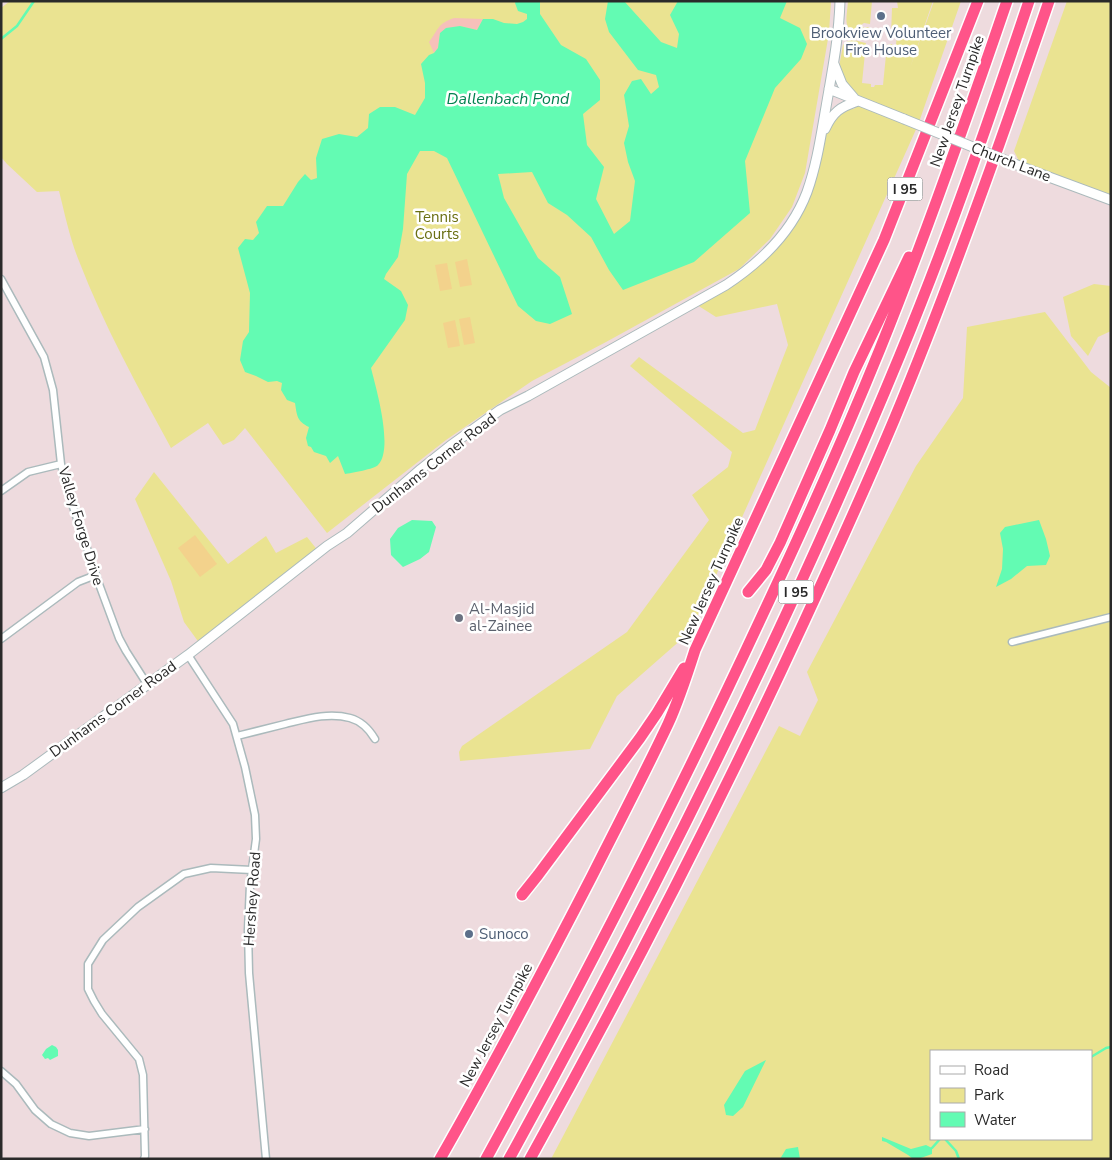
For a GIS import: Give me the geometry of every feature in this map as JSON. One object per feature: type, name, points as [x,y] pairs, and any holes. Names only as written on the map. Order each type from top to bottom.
[{"type":"highway","name":"New Jersey Turnpike","points":[[440,1159],[497,1056],[629,803],[668,723],[686,680],[695,650],[884,240],[978,1]]},
{"type":"highway","name":"New Jersey Turnpike","points":[[486,1159],[665,819],[740,663],[841,442],[880,350],[945,181],[1007,1]]},
{"type":"highway","name":"I 95","points":[[509,1159],[628,938],[684,827],[760,670],[851,472],[934,269],[989,120],[1029,1]]},
{"type":"highway","name":"I 95","points":[[530,1159],[640,955],[706,827],[778,678],[868,481],[951,277],[1006,127],[1049,1]]},
{"type":"highway","points":[[748,592],[766,570],[780,543],[854,372],[945,181]]},
{"type":"highway","points":[[522,895],[640,738],[695,650]]},
{"type":"street","name":"Dunhams Corner Road","points":[[1,788],[23,775],[188,655],[327,546],[347,533],[450,446],[500,410],[536,392],[726,285],[762,258],[789,227],[806,193],[812,176],[834,61],[840,1]]},
{"type":"street","points":[[820,138],[837,110],[858,101],[842,84],[834,61]]},
{"type":"street","name":"Church Lane","points":[[829,89],[1022,167],[1111,200]]},
{"type":"street","name":"Valley Forge Drive","points":[[1,279],[44,357],[52,390],[61,464],[74,512],[119,638],[147,684]]},
{"type":"street","points":[[1,491],[28,472],[61,464]]},
{"type":"street","points":[[1,639],[78,582],[96,575]]},
{"type":"street","points":[[1012,642],[1111,617]]},
{"type":"street","name":"Hershey Road","points":[[188,655],[233,724],[245,767],[255,815],[256,839],[250,885],[248,930],[249,973],[266,1159]]},
{"type":"street","points":[[236,736],[317,716],[336,716],[350,718],[361,723],[370,730],[375,739]]},
{"type":"street","points":[[144,1159],[143,1075],[139,1059],[102,1014],[94,1001],[88,989],[88,964],[103,940],[138,907],[184,874],[211,868],[252,870]]},
{"type":"street","points":[[1,1071],[16,1084],[34,1110],[51,1124],[70,1133],[89,1136],[145,1129]]},
{"type":"green space","name":"Tennis Courts","points":[[10,1],[831,1],[829,33],[805,173],[792,207],[770,239],[739,269],[532,381],[446,440],[327,533],[245,428],[234,440],[223,445],[208,423],[171,448],[99,309],[73,244],[59,191],[37,192],[1,157],[1,8]]},
{"type":"green space","points":[[848,1],[872,1],[870,24],[864,23],[861,25],[864,28],[870,28],[866,32],[852,31],[849,28],[846,19]]},
{"type":"green space","points":[[897,1],[933,1],[910,68],[934,1],[961,1],[918,125],[691,631],[617,696],[590,749],[460,761],[459,752],[462,746],[627,632],[709,520],[692,495],[728,467],[732,452],[630,366],[639,357],[743,433],[755,430],[788,345],[777,304],[716,317],[694,303],[744,273],[799,210],[820,138],[833,119],[846,109],[854,109],[858,101],[895,111],[861,97],[848,88],[839,67],[845,43],[853,40],[866,43],[862,83],[871,84],[871,87],[883,85],[887,45],[892,44],[891,51],[895,52],[897,36],[891,35],[892,8],[898,8]]},
{"type":"green space","points":[[1067,1],[1111,1],[1111,200],[1022,167],[1014,151]]},
{"type":"green space","points":[[1094,284],[1111,286],[1111,331],[1098,337],[1088,356],[1071,336],[1063,297]]},
{"type":"green space","points":[[1045,312],[1091,372],[1111,388],[1111,1159],[551,1159],[779,726],[800,736],[818,700],[807,672],[916,466],[963,398],[967,327]]},
{"type":"green space","points":[[154,472],[228,564],[266,536],[276,553],[307,537],[319,552],[200,644],[184,622],[171,581],[135,499]]},
{"type":"sand","points":[[454,18],[483,19],[477,30],[460,26],[440,33],[438,48],[434,53],[429,42],[441,25]]},
{"type":"shaded area","points":[[467,259],[472,285],[460,287],[455,262]]},
{"type":"shaded area","points":[[447,263],[452,289],[440,291],[435,265]]},
{"type":"shaded area","points":[[470,317],[475,343],[464,345],[459,319]]},
{"type":"shaded area","points":[[455,320],[460,346],[448,348],[443,323]]},
{"type":"shaded area","points":[[195,535],[217,564],[200,577],[178,548]]},
{"type":"water","name":"Dallenbach Pond","points":[[516,1],[540,1],[540,14],[561,45],[586,59],[600,80],[600,100],[583,114],[587,145],[604,167],[596,199],[614,234],[630,221],[635,181],[624,143],[629,126],[624,95],[632,81],[641,79],[651,94],[659,87],[656,75],[638,70],[609,32],[605,19],[608,1],[624,1],[661,42],[677,48],[679,34],[670,15],[678,1],[787,1],[780,18],[800,28],[807,44],[801,59],[775,88],[745,161],[750,213],[694,262],[623,290],[609,270],[591,237],[567,215],[548,203],[532,172],[498,174],[504,198],[538,258],[560,277],[572,314],[550,324],[536,321],[518,306],[447,158],[434,151],[420,151],[407,174],[403,229],[398,257],[384,279],[401,291],[408,305],[405,320],[371,368],[380,403],[384,433],[382,457],[376,466],[363,471],[345,474],[338,456],[330,463],[326,456],[314,452],[308,446],[306,438],[309,427],[298,418],[295,403],[287,400],[281,390],[282,383],[277,381],[268,382],[245,372],[240,360],[243,341],[249,332],[250,293],[238,248],[245,239],[253,240],[259,233],[256,222],[267,206],[283,206],[305,174],[311,180],[317,178],[316,158],[322,139],[339,134],[357,137],[368,128],[369,114],[380,107],[395,107],[415,115],[425,98],[425,83],[421,64],[438,48],[440,33],[446,28],[460,26],[477,30],[483,19],[517,24],[523,22],[527,19],[527,14],[518,11]]},
{"type":"water","points":[[412,520],[432,521],[436,527],[429,552],[420,559],[403,567],[391,555],[390,539],[398,528]]},
{"type":"water","points":[[1039,520],[1050,556],[1046,565],[1027,566],[1011,579],[996,587],[1002,569],[1003,549],[1000,533],[1005,527]]},
{"type":"water","points":[[52,1045],[58,1050],[58,1056],[50,1060],[48,1058],[45,1059],[42,1055]]},
{"type":"water","points":[[766,1060],[743,1107],[733,1116],[726,1115],[724,1105],[745,1071]]},
{"type":"water","points":[[882,1137],[911,1149],[926,1145],[932,1148],[932,1154],[913,1159],[882,1141]]},
{"type":"water","points":[[798,1147],[800,1159],[780,1159],[786,1149]]},
{"type":"waterway","points":[[1,39],[17,26],[34,1]]},
{"type":"waterway","points":[[1092,1056],[1111,1047]]},
{"type":"waterway","points":[[932,1148],[939,1140]]},
{"type":"waterway","points":[[946,1140],[956,1151],[959,1159]]},
{"type":"place","name":"Brookview Volunteer Fire House","points":[[881,16]]},
{"type":"place","name":"Al-Masjid al-Zainee","points":[[459,618]]},
{"type":"place","name":"Sunoco","points":[[469,934]]}]
